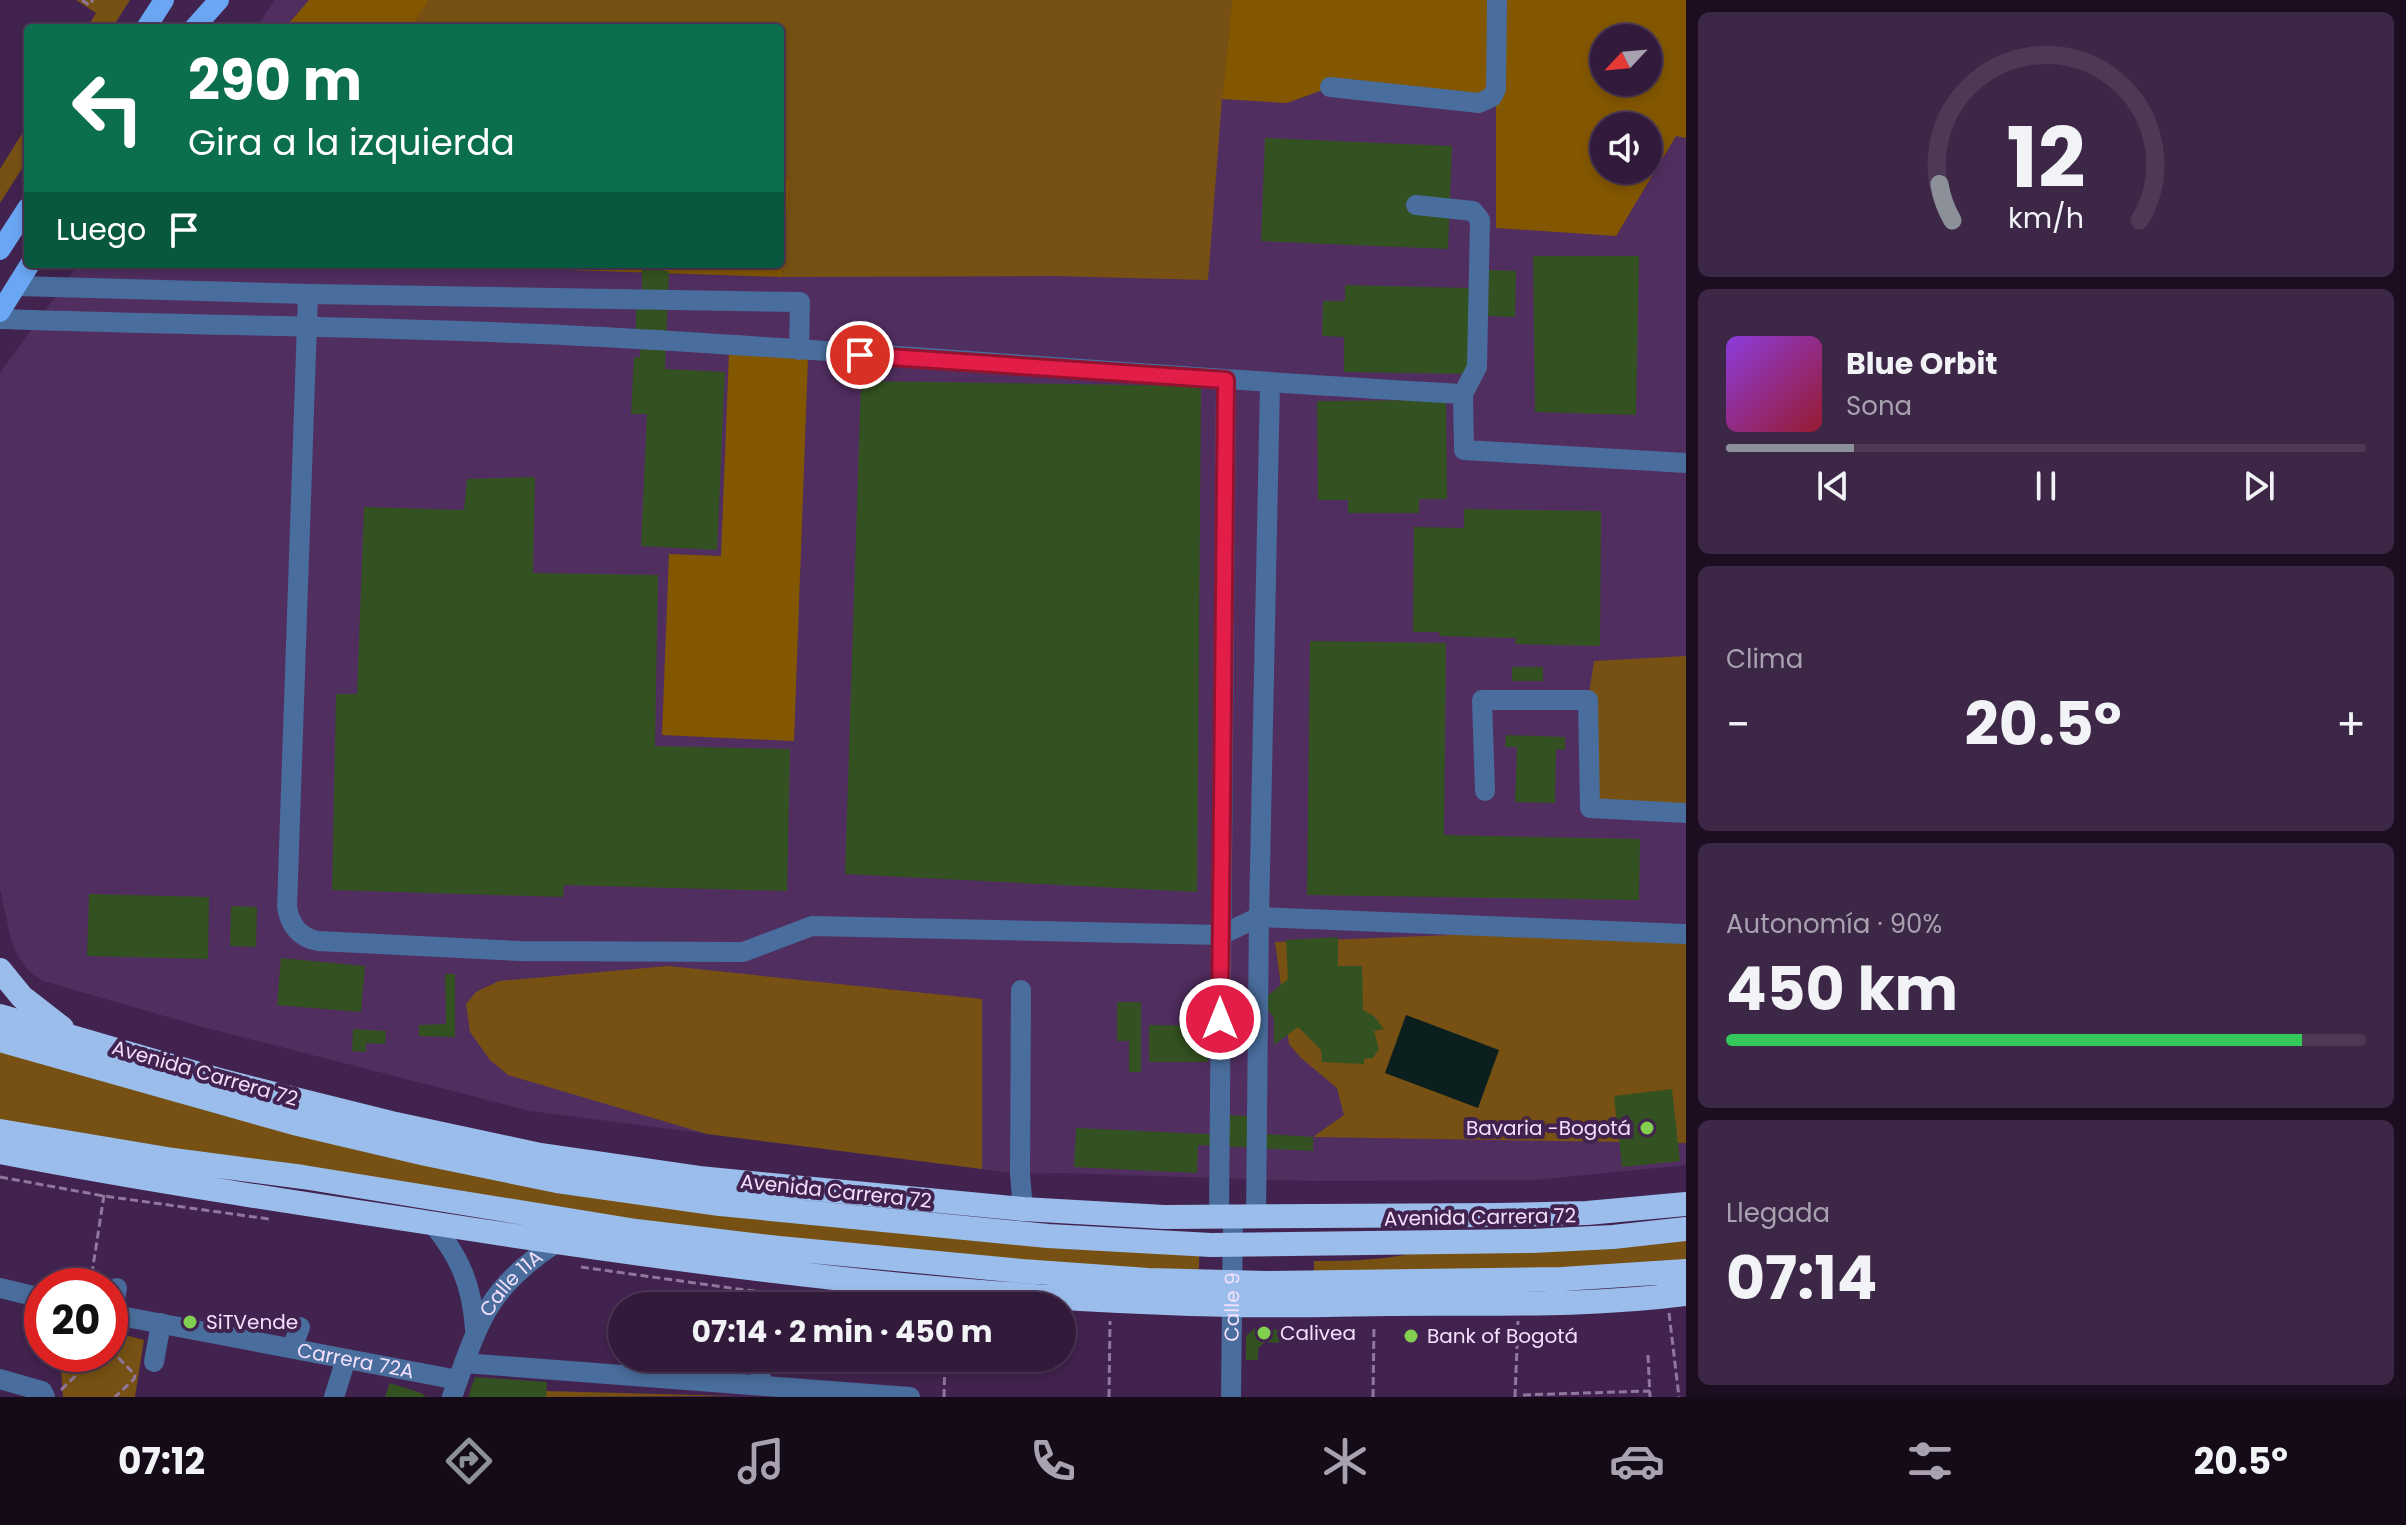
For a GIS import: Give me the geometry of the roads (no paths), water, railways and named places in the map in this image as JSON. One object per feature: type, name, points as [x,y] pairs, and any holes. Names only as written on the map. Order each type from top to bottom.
[{"type":"highway","points":[[0,970],[22,997],[77,1039]]},
{"type":"highway","name":"Avenida Carrera 72","points":[[0,1016],[305,1103],[481,1143],[686,1176],[1023,1209],[1236,1218],[1587,1213],[1686,1204]]},
{"type":"highway","name":"Avenida Carrera 72","points":[[0,1040],[294,1123],[496,1170],[720,1204],[1018,1233],[1181,1244],[1532,1241],[1686,1229]]},
{"type":"highway","points":[[0,1131],[636,1231],[779,1248],[1148,1280],[1232,1294],[1374,1304],[1517,1303],[1675,1296]]},
{"type":"highway","points":[[0,1152],[106,1184],[432,1223],[556,1243],[820,1276],[945,1288],[1111,1299],[1686,1271]]},
{"type":"highway","points":[[547,1179],[594,1163]]},
{"type":"highway","points":[[779,1248],[820,1276]]},
{"type":"main road","points":[[149,24],[164,0]]},
{"type":"main road","points":[[189,24],[204,0]]},
{"type":"main road","points":[[198,24],[219,0]]},
{"type":"main road","points":[[0,250],[24,213]]},
{"type":"main road","points":[[0,312],[28,268]]},
{"type":"street","points":[[1330,87],[1479,103],[1492,97],[1496,89],[1497,0]]},
{"type":"street","points":[[1416,205],[1473,211],[1480,220],[1477,367],[1463,394],[1464,450],[1686,463]]},
{"type":"street","points":[[17,286],[800,302],[799,350]]},
{"type":"street","points":[[308,294],[287,907],[289,918],[300,934],[318,941],[520,951],[727,952],[743,952],[812,926],[1221,935],[1259,917],[1686,934]]},
{"type":"street","points":[[0,319],[602,337],[1463,394]]},
{"type":"street","points":[[1226,380],[1221,935],[1236,1218]]},
{"type":"street","points":[[1236,1218],[1259,917],[1270,383]]},
{"type":"street","points":[[1485,791],[1482,700],[1588,700],[1590,808],[1686,813]]},
{"type":"street","points":[[1021,990],[1020,1174],[1023,1209]]},
{"type":"street","name":"Calle 9","points":[[1231,1397],[1236,1218]]},
{"type":"street","name":"Calle 11A","points":[[432,1223],[468,1282],[475,1332]]},
{"type":"street","name":"Calle 11A","points":[[458,1380],[475,1332],[496,1293],[532,1259],[556,1243]]},
{"type":"street","points":[[0,1288],[24,1294]]},
{"type":"street","name":"Carrera 72A","points":[[128,1317],[458,1380],[677,1379],[746,1389],[910,1397]]},
{"type":"street","points":[[154,1362],[161,1323]]},
{"type":"street","points":[[292,1348],[300,1327]]},
{"type":"street","points":[[334,1397],[346,1359]]},
{"type":"street","points":[[677,1379],[678,1372]]},
{"type":"street","points":[[746,1389],[757,1372]]},
{"type":"street","points":[[0,1379],[49,1393]]},
{"type":"place","name":"Bavaria -Bogotá","points":[[1647,1128]]},
{"type":"place","name":"SiTVende","points":[[190,1322]]},
{"type":"place","name":"Calivea","points":[[1264,1333]]},
{"type":"place","name":"Bank of Bogotá","points":[[1411,1336]]}]
